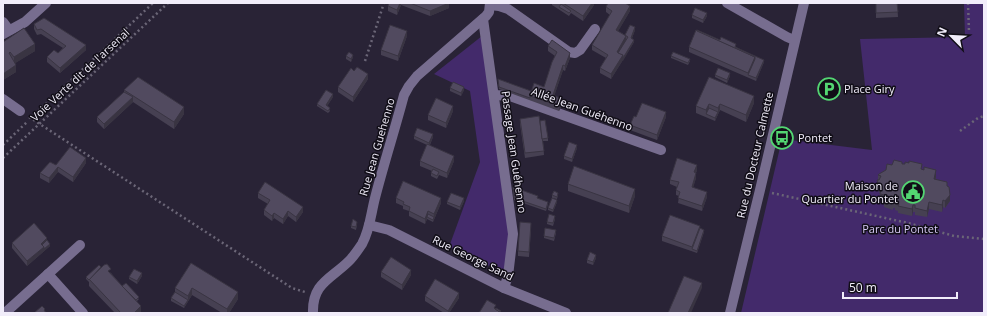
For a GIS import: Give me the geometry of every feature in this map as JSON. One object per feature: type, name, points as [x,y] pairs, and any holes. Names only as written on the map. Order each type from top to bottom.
[{"type":"street","points":[[5,29],[25,22],[46,3]]},
{"type":"street","points":[[727,3],[794,40]]},
{"type":"street","name":"Rue du Docteur Calmette","points":[[730,313],[804,3]]},
{"type":"street","points":[[490,4],[508,9],[569,52],[575,53],[580,50],[595,29]]},
{"type":"street","name":"Rue Jean Guehenno","points":[[313,313],[315,296],[318,288],[349,261],[365,239],[404,95],[409,86],[417,76],[483,19],[489,12],[490,4]]},
{"type":"street","name":"Passage Jean Guéhenno","points":[[483,19],[514,234],[508,276],[504,288]]},
{"type":"street","name":"Allée Jean Guéhenno","points":[[495,96],[510,96],[660,150]]},
{"type":"street","points":[[3,99],[20,111]]},
{"type":"street","name":"Rue George Sand","points":[[369,225],[389,230],[504,288],[566,313]]},
{"type":"street","points":[[5,313],[80,245]]},
{"type":"street","points":[[48,274],[83,313]]},
{"type":"path","name":"Voie Verte dit de l'arsenal","points":[[3,145],[154,3]]},
{"type":"path","name":"Voie Verte dit de l'arsenal","points":[[3,158],[168,3]]},
{"type":"path","points":[[365,61],[384,3]]},
{"type":"path","points":[[968,3],[969,32]]},
{"type":"path","points":[[20,111],[292,288],[315,296]]},
{"type":"path","points":[[960,131],[978,118],[984,116]]},
{"type":"path","points":[[760,190],[908,223],[954,236],[984,239]]},
{"type":"green space","name":"Parc du Pontet","points":[[964,3],[984,3],[984,313],[741,313],[782,139],[872,150],[860,39],[965,37]]},
{"type":"green space","points":[[482,36],[509,236],[504,273],[449,247],[480,162],[470,91],[434,74]]},
{"type":"building","points":[[389,3],[400,3],[397,10],[388,6]]},
{"type":"building","points":[[410,3],[449,3],[430,11]]},
{"type":"building","points":[[563,3],[592,3],[583,16]]},
{"type":"building","points":[[608,3],[625,3],[630,6],[616,30],[626,36],[617,52],[623,55],[611,74],[600,68],[608,55],[592,45],[612,11],[606,7]]},
{"type":"building","points":[[876,3],[897,3],[898,12],[876,13]]},
{"type":"building","points":[[561,4],[571,11],[569,13],[559,7]]},
{"type":"building","points":[[695,8],[707,13],[703,20],[692,15]]},
{"type":"building","points":[[44,18],[86,45],[60,68],[47,57],[54,50],[58,53],[66,46],[41,29],[37,30],[34,24]]},
{"type":"building","points":[[390,25],[407,31],[398,56],[381,50]]},
{"type":"building","points":[[630,25],[635,27],[631,38],[634,40],[623,58],[623,55],[618,53],[628,37],[625,35]]},
{"type":"building","points":[[24,28],[35,44],[14,57],[10,52],[9,53],[16,65],[3,74],[3,42]]},
{"type":"building","points":[[696,30],[755,57],[748,73],[689,47]]},
{"type":"building","points":[[697,30],[720,40],[721,37],[736,44],[735,47],[764,60],[756,78],[748,75],[755,57]]},
{"type":"building","points":[[552,40],[570,53],[565,66],[563,65],[553,95],[562,99],[559,106],[530,96],[534,83],[544,87],[552,62],[557,52],[548,46]]},
{"type":"building","points":[[349,52],[353,55],[351,59],[346,56]]},
{"type":"building","points":[[673,52],[690,59],[688,63],[671,56]]},
{"type":"building","points":[[357,67],[368,74],[353,97],[338,87],[351,68],[354,71]]},
{"type":"building","points":[[718,68],[730,73],[727,80],[715,75]]},
{"type":"building","points":[[138,77],[184,107],[174,122],[124,90]]},
{"type":"building","points":[[709,77],[754,96],[746,115],[720,104],[718,108],[709,104],[706,110],[696,106]]},
{"type":"building","points":[[498,79],[531,91],[530,98],[499,87]]},
{"type":"building","points":[[453,82],[464,87],[461,93],[450,88]]},
{"type":"building","points":[[326,90],[333,94],[326,105],[330,108],[328,111],[317,104]]},
{"type":"building","points":[[124,92],[133,97],[104,124],[97,117]]},
{"type":"building","points":[[436,98],[453,106],[446,123],[428,115]]},
{"type":"building","points":[[642,103],[666,112],[657,135],[630,125],[634,116],[636,117]]},
{"type":"building","points":[[709,108],[718,112],[715,118],[706,114]]},
{"type":"building","points":[[539,116],[544,151],[525,153],[520,119]]},
{"type":"building","points":[[545,120],[548,138],[542,139],[540,121]]},
{"type":"building","points":[[417,128],[433,134],[429,143],[414,136]]},
{"type":"building","points":[[569,142],[577,145],[572,159],[564,156]]},
{"type":"building","points":[[427,144],[454,156],[447,173],[420,161]]},
{"type":"building","points":[[70,147],[86,158],[73,177],[58,167],[49,178],[40,173],[50,162],[56,165]]},
{"type":"building","points":[[677,158],[697,165],[694,172],[696,173],[692,187],[707,192],[702,206],[678,198],[680,192],[676,190],[679,182],[670,180]]},
{"type":"building","name":"Maison de Quartier du Pontet","points":[[894,160],[902,162],[902,164],[905,164],[905,162],[909,163],[909,161],[922,164],[921,169],[924,170],[924,167],[936,170],[934,179],[947,182],[950,195],[945,201],[943,200],[942,205],[929,202],[927,211],[915,208],[915,205],[913,205],[912,209],[898,206],[899,204],[895,203],[896,201],[893,201],[893,203],[884,201],[885,195],[880,194],[881,187],[877,180],[879,180],[881,176],[878,175],[886,170],[887,164],[892,165]]},
{"type":"building","points":[[574,166],[635,189],[629,206],[568,184]]},
{"type":"building","points":[[433,169],[439,172],[437,176],[431,173]]},
{"type":"building","points":[[403,181],[441,198],[434,214],[428,211],[425,219],[409,211],[410,207],[403,204],[404,202],[396,198]]},
{"type":"building","points":[[265,182],[303,207],[296,217],[288,211],[283,219],[274,213],[272,216],[264,210],[270,200],[258,193]]},
{"type":"building","points":[[513,187],[538,196],[537,198],[548,202],[546,209],[514,198]]},
{"type":"building","points":[[554,191],[558,193],[557,197],[552,195]]},
{"type":"building","points":[[451,193],[464,198],[460,207],[447,202]]},
{"type":"building","points":[[552,198],[557,200],[553,210],[548,208]]},
{"type":"building","points":[[428,214],[434,217],[433,220],[427,217]]},
{"type":"building","points":[[549,214],[555,216],[553,223],[547,222]]},
{"type":"building","points":[[670,215],[700,226],[692,247],[662,236]]},
{"type":"building","points":[[353,219],[357,222],[356,227],[351,226]]},
{"type":"building","points":[[520,222],[531,223],[529,252],[518,251]]},
{"type":"building","points":[[34,223],[47,238],[41,244],[44,247],[27,261],[12,243]]},
{"type":"building","points":[[545,228],[556,230],[554,238],[544,236]]},
{"type":"building","points":[[700,228],[704,230],[697,251],[692,249]]},
{"type":"building","points":[[47,240],[50,244],[44,249],[42,245]]},
{"type":"building","points":[[590,252],[596,255],[593,262],[587,260]]},
{"type":"building","points":[[391,257],[411,270],[402,285],[381,272]]},
{"type":"building","points":[[191,263],[238,292],[227,309],[192,288],[188,296],[175,288]]},
{"type":"building","points":[[107,264],[111,269],[108,271],[141,306],[134,313],[121,313],[89,279]]},
{"type":"building","points":[[99,265],[101,267],[89,280],[86,277]]},
{"type":"building","points":[[134,269],[142,273],[137,281],[129,277]]},
{"type":"building","points":[[684,276],[702,283],[688,313],[668,313]]},
{"type":"building","points":[[435,279],[459,293],[448,311],[425,296]]},
{"type":"building","points":[[126,283],[139,297],[136,300],[122,286]]},
{"type":"building","points":[[175,292],[188,300],[184,306],[171,298]]},
{"type":"building","points":[[487,300],[496,305],[494,308],[501,313],[479,313]]},
{"type":"building","points":[[42,306],[46,313],[34,313]]},
{"type":"place","name":"Place Giry","points":[[829,89]]},
{"type":"place","name":"Pontet","points":[[782,138]]},
{"type":"place","name":"Maison de Quartier du Pontet","points":[[913,192]]}]
